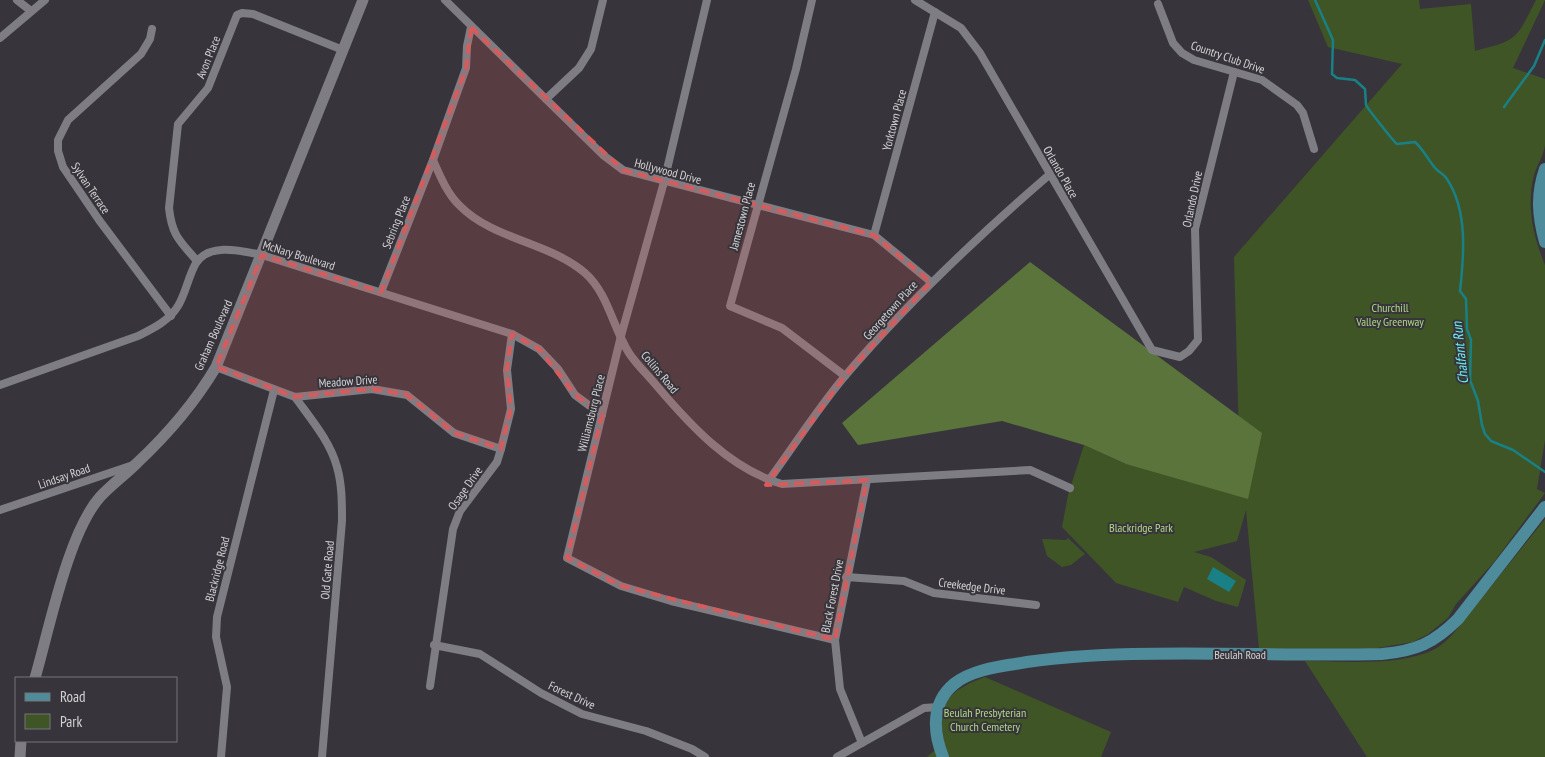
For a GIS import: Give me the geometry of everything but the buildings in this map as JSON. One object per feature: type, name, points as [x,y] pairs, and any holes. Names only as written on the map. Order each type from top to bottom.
[{"type":"main road","points":[[1545,169],[1539,191],[1538,206],[1545,242]]},
{"type":"main road","name":"Beulah Road","points":[[938,707],[948,690],[964,678],[988,670],[1052,658],[1165,653],[1356,655],[1401,652],[1413,649],[1442,635],[1458,619],[1545,507]]},
{"type":"main road","points":[[938,707],[936,730],[944,757]]},
{"type":"street","points":[[17,0],[31,11]]},
{"type":"street","points":[[0,38],[45,0]]},
{"type":"street","name":"Graham Boulevard","points":[[35,677],[74,544],[84,520],[100,497],[136,464],[181,418],[196,399],[216,367],[362,0]]},
{"type":"street","name":"Hollywood Drive","points":[[445,0],[603,156],[623,170],[756,206],[874,235],[931,282]]},
{"type":"street","points":[[546,99],[579,68],[591,49],[603,0]]},
{"type":"street","name":"Williamsburg Place","points":[[707,0],[664,182],[621,336],[567,558],[621,586],[670,601],[835,640]]},
{"type":"street","name":"Jamestown Place","points":[[812,0],[796,69],[756,206],[730,306],[782,328],[845,376]]},
{"type":"street","name":"Orlando Place","points":[[915,0],[961,28],[980,53],[1152,350],[1180,357]]},
{"type":"street","name":"Country Club Drive","points":[[1158,4],[1173,43],[1182,54],[1194,60],[1262,80],[1297,105],[1302,112],[1314,149]]},
{"type":"street","name":"Yorktown Place","points":[[874,235],[935,12]]},
{"type":"street","name":"Avon Place","points":[[197,261],[172,231],[170,221],[169,208],[178,124],[208,88],[237,15],[242,13],[253,14],[343,50]]},
{"type":"street","points":[[433,160],[466,68],[467,46],[471,27]]},
{"type":"street","name":"Sylvan Terrace","points":[[152,29],[150,39],[141,54],[68,120],[59,133],[58,151],[63,168],[171,316]]},
{"type":"street","name":"Orlando Drive","points":[[1180,357],[1189,351],[1198,340],[1195,229],[1234,72]]},
{"type":"street","name":"Sebring Place","points":[[380,292],[433,160]]},
{"type":"street","name":"Collins Road","points":[[433,160],[448,192],[477,221],[564,258],[587,274],[603,296],[629,353],[687,421],[722,452],[769,480],[782,484],[1030,470],[1070,488]]},
{"type":"street","name":"Georgetown Place","points":[[769,480],[845,376],[931,282],[1050,175]]},
{"type":"street","name":"McNary Boulevard","points":[[197,261],[219,250],[241,250],[512,334],[539,349],[558,369],[576,395],[602,415]]},
{"type":"street","points":[[0,385],[138,336],[155,327],[171,316],[178,306],[197,261]]},
{"type":"street","name":"Osage Drive","points":[[430,686],[434,645],[453,529],[460,511],[492,470],[502,449],[511,409],[507,370],[512,334]]},
{"type":"street","name":"Meadow Drive","points":[[216,367],[295,397],[372,389],[407,395],[454,433],[502,449]]},
{"type":"street","name":"Blackridge Road","points":[[221,757],[227,688],[216,637],[217,617],[274,390]]},
{"type":"street","name":"Old Gate Road","points":[[295,397],[337,466],[342,494],[342,521],[322,757]]},
{"type":"street","name":"Lindsay Road","points":[[0,510],[136,464]]},
{"type":"street","name":"Black Forest Drive","points":[[862,743],[840,689],[835,640],[846,577],[867,480]]},
{"type":"street","name":"Creekedge Drive","points":[[846,577],[904,581],[934,593],[1036,605]]},
{"type":"street","name":"Forest Drive","points":[[434,645],[480,654],[541,693],[582,714],[646,731],[692,749],[705,757]]},
{"type":"street","points":[[837,757],[924,708],[938,707]]},
{"type":"street","points":[[20,757],[21,742]]},
{"type":"highlighted area","points":[[471,27],[623,170],[874,235],[931,282],[845,376],[766,485],[867,480],[835,640],[621,586],[567,558],[602,415],[575,395],[539,349],[512,334],[507,370],[511,409],[501,449],[454,433],[407,395],[372,389],[295,397],[216,367],[262,255],[381,292],[466,68]]},
{"type":"green space","name":"Churchill Valley Greenway","points":[[1308,0],[1419,0],[1420,9],[1471,4],[1475,51],[1500,44],[1514,36],[1520,30],[1536,0],[1545,0],[1513,68],[1545,79],[1545,145],[1534,175],[1531,210],[1534,232],[1545,265],[1545,440],[1537,489],[1545,493],[1494,562],[1456,604],[1448,618],[1428,634],[1413,642],[1371,649],[1259,649],[1246,510],[1237,541],[1194,552],[1211,557],[1246,580],[1238,607],[1216,601],[1184,587],[1178,602],[1116,583],[1062,527],[1068,495],[1084,445],[1126,464],[1239,439],[1234,257],[1402,64],[1328,47]]},
{"type":"green space","points":[[1030,262],[1262,433],[1248,499],[1126,464],[1084,445],[1002,421],[858,445],[842,423]]},
{"type":"green space","points":[[1545,519],[1545,757],[1367,757],[1305,661],[1389,661],[1421,655],[1435,649],[1453,634]]},
{"type":"green space","points":[[1068,538],[1085,554],[1071,565],[1062,567],[1047,556],[1042,539],[1066,540]]},
{"type":"green space","name":"Beulah Presbyterian Church Cemetery","points":[[985,677],[1111,732],[1101,757],[927,757],[943,743],[942,718],[948,700],[961,688]]},
{"type":"water","points":[[1213,567],[1236,581],[1229,592],[1207,579]]},
{"type":"waterway","name":"Chalfant Run","points":[[1315,0],[1333,40],[1332,74],[1337,78],[1355,80],[1365,89],[1366,105],[1391,138],[1397,144],[1415,142],[1436,169],[1446,177],[1454,192],[1463,233],[1463,263],[1460,291],[1466,299],[1467,329],[1471,340],[1470,380],[1478,401],[1482,425],[1485,434],[1491,441],[1513,450],[1545,472]]},
{"type":"waterway","points":[[1504,107],[1534,66],[1545,40]]},
{"type":"park label","name":"Blackridge Park","points":[[1141,527]]}]
